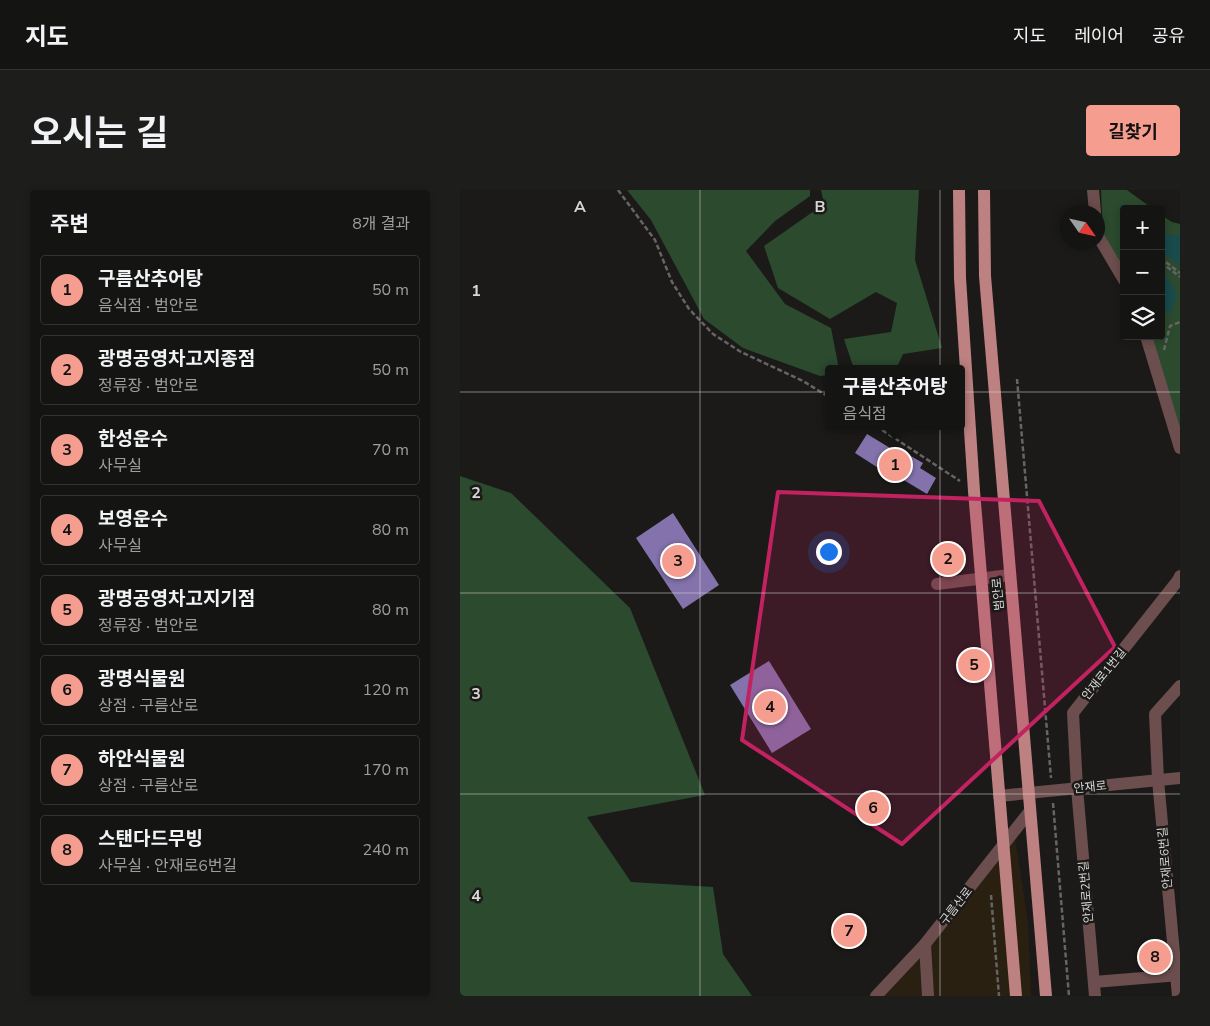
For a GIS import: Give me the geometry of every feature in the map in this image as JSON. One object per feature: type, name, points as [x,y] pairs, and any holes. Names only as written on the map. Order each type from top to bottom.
[{"type":"main road","name":"범안로","points":[[959,190],[960,278],[974,491],[1016,996]]},
{"type":"main road","name":"범안로","points":[[984,190],[985,276],[1046,996]]},
{"type":"street","points":[[1093,190],[1094,205]]},
{"type":"street","points":[[1105,248],[1120,273]]},
{"type":"street","points":[[1147,340],[1180,448]]},
{"type":"street","points":[[937,584],[1010,574]]},
{"type":"street","name":"안재로1번길","points":[[1077,788],[1073,713],[1180,578]]},
{"type":"street","name":"안재로6번길","points":[[1177,692],[1154,714],[1158,780],[1178,975],[1178,996]]},
{"type":"street","name":"안재로","points":[[999,796],[1180,778]]},
{"type":"street","name":"안재로2번길","points":[[1077,788],[1095,996]]},
{"type":"street","name":"구름산로","points":[[876,996],[925,944],[1030,811]]},
{"type":"street","points":[[925,944],[928,996]]},
{"type":"street","points":[[1094,982],[1178,975]]},
{"type":"path","points":[[618,190],[655,240],[672,282],[690,309],[713,334],[741,352],[803,381],[825,395]]},
{"type":"path","points":[[1165,264],[1180,275]]},
{"type":"path","points":[[1156,367],[1166,345],[1170,326],[1180,322]]},
{"type":"path","points":[[1017,379],[1070,996]]},
{"type":"path","points":[[882,430],[974,491]]},
{"type":"path","points":[[991,895],[999,996]]},
{"type":"highlighted area","points":[[778,492],[1039,501],[1115,647],[902,844],[742,740]]},
{"type":"shaded area","points":[[1014,831],[1028,922],[1031,996],[876,996]]},
{"type":"green space","points":[[627,190],[810,190],[810,196],[775,221],[746,251],[785,304],[831,328],[838,365],[825,365],[825,375],[820,376],[743,348],[704,319],[651,220]]},
{"type":"green space","points":[[821,190],[919,190],[915,260],[942,348],[903,354],[898,365],[853,365],[844,339],[891,332],[897,303],[876,292],[830,319],[778,288],[764,246],[824,204]]},
{"type":"green space","points":[[1101,190],[1127,190],[1148,205],[1120,205],[1120,264],[1105,239],[1105,205],[1102,205]]},
{"type":"green space","points":[[1165,218],[1180,224],[1180,430],[1151,340],[1165,340]]},
{"type":"green space","points":[[460,476],[511,493],[630,608],[705,795],[587,817],[631,882],[713,887],[723,954],[752,996],[460,996]]},
{"type":"water","points":[[1165,234],[1180,236],[1180,265],[1165,255]]},
{"type":"water","points":[[1165,274],[1177,294],[1171,312],[1165,311]]},
{"type":"building","points":[[867,434],[895,451],[883,471],[855,453]]},
{"type":"building","points":[[909,455],[923,463],[920,468],[936,478],[927,494],[897,476]]},
{"type":"building","points":[[673,513],[719,585],[683,609],[636,538]]},
{"type":"building","points":[[769,661],[811,729],[772,753],[730,685]]},
{"type":"place","name":"구름산추어탕","points":[[895,465]]},
{"type":"place","name":"광명공영차고지종점","points":[[948,559]]},
{"type":"place","name":"한성운수","points":[[678,561]]},
{"type":"place","name":"광명공영차고지기점","points":[[974,665]]},
{"type":"place","name":"보영운수","points":[[770,707]]},
{"type":"place","name":"광명식물원","points":[[873,808]]},
{"type":"place","name":"하안식물원","points":[[849,931]]},
{"type":"place","name":"스탠다드무빙","points":[[1155,957]]}]
